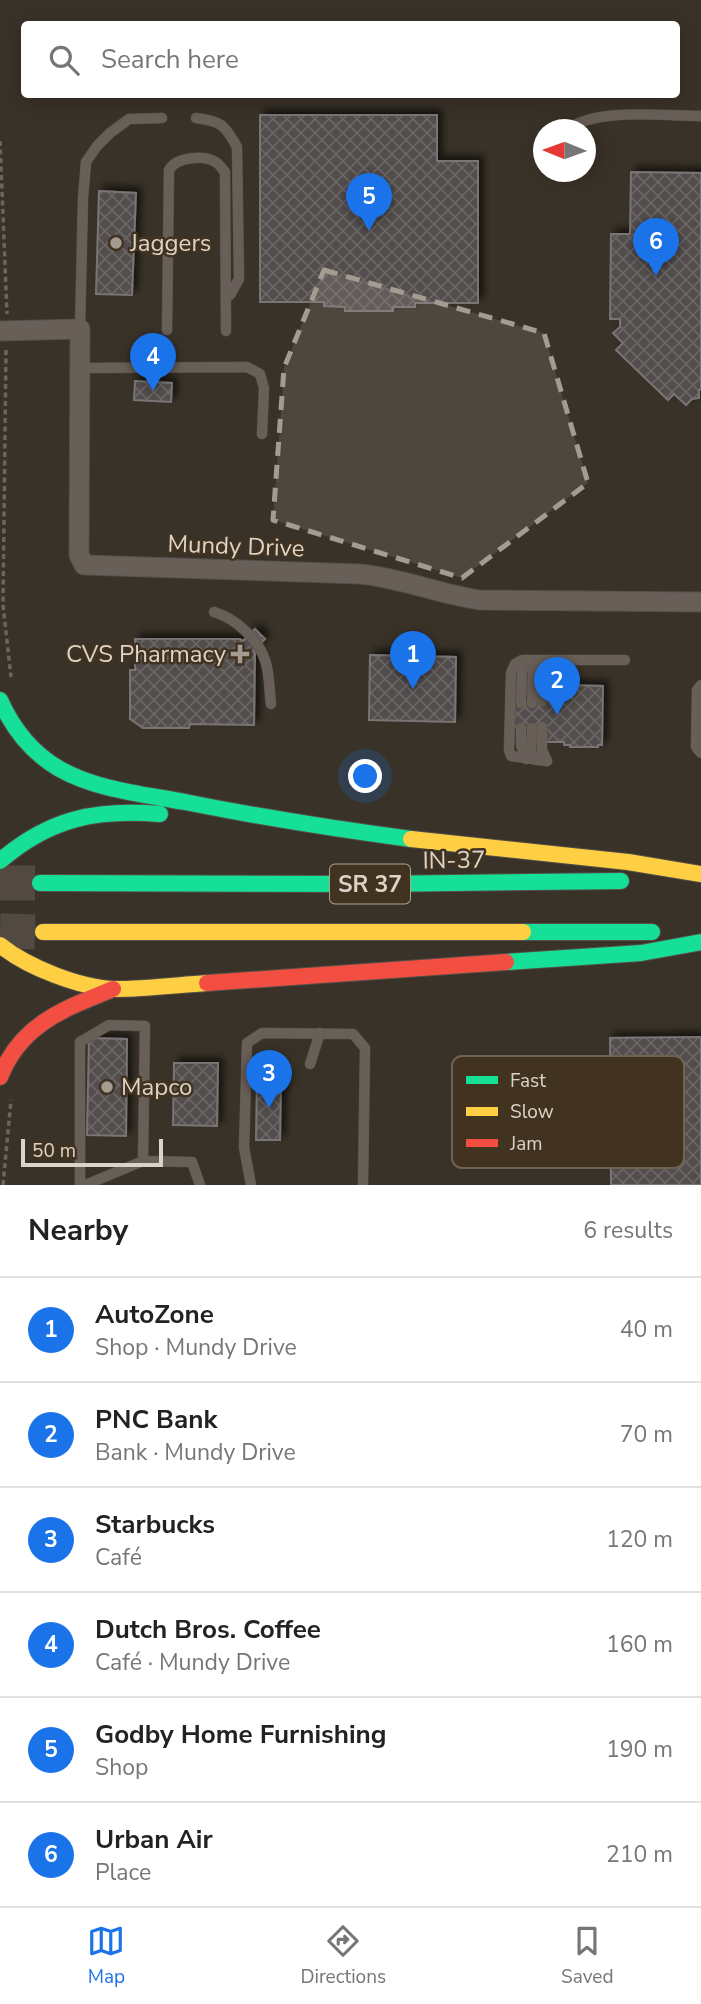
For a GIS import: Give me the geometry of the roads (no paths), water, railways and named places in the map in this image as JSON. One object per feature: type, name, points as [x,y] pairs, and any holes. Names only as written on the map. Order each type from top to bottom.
[{"type":"highway","points":[[0,700],[24,740],[56,767],[77,777],[124,790],[265,819],[506,851],[670,867],[701,874]]},
{"type":"highway","points":[[0,861],[18,845],[52,827],[85,816],[114,812],[265,819]]},
{"type":"highway","name":"IN-37","points":[[40,883],[701,881]]},
{"type":"highway","name":"SR 37","points":[[43,932],[644,931],[701,936]]},
{"type":"highway","points":[[0,944],[33,968],[61,978],[113,989],[641,953],[701,942]]},
{"type":"highway","points":[[0,1077],[15,1049],[35,1027],[56,1012],[113,989]]},
{"type":"street","points":[[3,331],[80,329]]},
{"type":"street","name":"Mundy Drive","points":[[80,329],[79,555],[84,565],[360,574],[380,576],[480,600],[701,602]]},
{"type":"lane","points":[[585,119],[598,116],[701,116]]},
{"type":"lane","points":[[80,329],[86,162],[110,133],[129,119],[162,118]]},
{"type":"lane","points":[[196,118],[218,121],[237,148],[239,279],[230,295],[226,296]]},
{"type":"lane","points":[[167,330],[169,170],[173,163],[180,159],[208,159],[219,163],[225,172],[226,331]]},
{"type":"lane","points":[[80,368],[247,367],[260,374],[264,388],[262,434]]},
{"type":"lane","points":[[214,612],[237,622],[262,652],[267,668],[271,704]]},
{"type":"lane","points":[[526,660],[522,671],[532,703],[543,660]]},
{"type":"lane","points":[[531,760],[532,728],[547,761],[531,760],[511,756],[509,750],[511,673],[518,661],[625,660]]},
{"type":"lane","points":[[701,685],[697,690],[696,747],[701,753]]},
{"type":"lane","points":[[144,1161],[145,1026],[109,1025],[80,1042],[83,1185],[144,1161],[192,1162],[200,1185]]},
{"type":"lane","points":[[251,1185],[244,1147],[247,1043],[262,1033],[353,1034],[365,1048],[363,1185]]},
{"type":"lane","points":[[310,1064],[320,1034]]},
{"type":"tunnel","points":[[0,883],[40,883]]},
{"type":"tunnel","points":[[0,931],[43,932]]},
{"type":"place","name":"Godby Home Furnishing","points":[[369,231]]},
{"type":"place","name":"Jaggers","points":[[116,243]]},
{"type":"place","name":"Urban Air","points":[[656,276]]},
{"type":"place","name":"Dutch Bros. Coffee","points":[[153,391]]},
{"type":"place","name":"CVS Pharmacy","points":[[240,654]]},
{"type":"place","name":"AutoZone","points":[[413,689]]},
{"type":"place","name":"PNC Bank","points":[[557,715]]},
{"type":"place","name":"Mapco","points":[[107,1087]]},
{"type":"place","name":"Starbucks","points":[[269,1108]]}]
